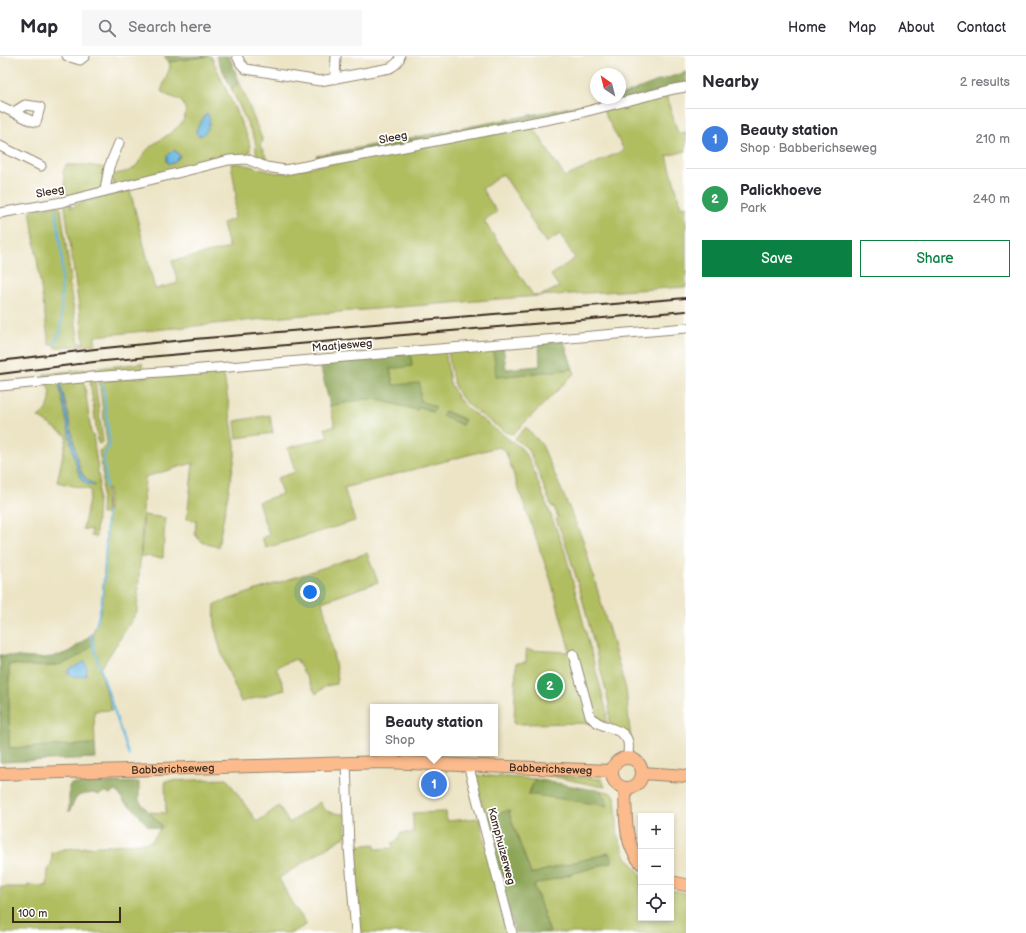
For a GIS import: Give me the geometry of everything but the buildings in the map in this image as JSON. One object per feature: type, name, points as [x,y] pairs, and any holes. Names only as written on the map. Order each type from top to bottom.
[{"type":"main road","points":[[628,757],[638,763],[642,773],[636,784],[625,788],[615,782],[611,772],[617,761],[628,757]]},
{"type":"main road","name":"Babberichseweg","points":[[0,774],[346,762],[468,764],[611,772]]},
{"type":"main road","points":[[642,773],[686,776]]},
{"type":"main road","points":[[625,788],[627,834],[631,848],[638,858]]},
{"type":"main road","points":[[674,883],[686,886]]},
{"type":"street","points":[[67,56],[80,60],[85,56]]},
{"type":"street","points":[[237,56],[241,64],[246,69],[320,81],[390,68],[396,65],[400,56]]},
{"type":"street","points":[[335,79],[336,56]]},
{"type":"street","name":"Sleeg","points":[[0,212],[62,202],[229,160],[248,159],[266,167],[285,170],[576,114],[686,87]]},
{"type":"street","points":[[0,106],[14,112]]},
{"type":"street","points":[[105,190],[109,167],[119,143]]},
{"type":"street","points":[[0,146],[40,166]]},
{"type":"street","name":"Maatjesweg","points":[[0,386],[92,377],[229,367],[686,328]]},
{"type":"street","points":[[573,654],[590,716],[595,722],[625,735],[628,744],[628,757]]},
{"type":"street","points":[[346,762],[349,847],[356,933]]},
{"type":"street","name":"Kamphuizerweg","points":[[468,764],[512,933]]},
{"type":"green space","points":[[164,56],[208,56],[169,62]]},
{"type":"green space","points":[[211,56],[248,138],[250,152],[247,155],[114,186],[112,175],[133,169],[150,147],[173,131],[183,120],[185,108],[181,101],[164,94],[161,91],[170,67],[169,62]],"holes":[[[172,151],[176,151],[180,156],[178,159],[173,164],[167,162],[167,156]]]},
{"type":"green space","points":[[216,56],[229,56],[239,81],[234,88],[231,88]]},
{"type":"green space","points":[[686,72],[686,86],[626,100],[626,94]]},
{"type":"green space","points":[[239,81],[263,141],[260,145],[271,166],[257,160],[255,140],[231,88],[234,87]]},
{"type":"green space","points":[[666,95],[678,133],[686,132],[686,151],[667,156],[681,207],[686,206],[686,287],[538,296],[314,314],[95,336],[95,344],[55,348],[54,344],[49,345],[30,209],[59,206],[61,209],[71,281],[69,281],[79,343],[84,343],[65,208],[65,205],[70,202],[71,208],[78,204],[130,190],[155,289],[178,283],[172,261],[229,248],[223,223],[234,219],[236,193],[231,163],[243,164],[280,173],[532,125],[565,177],[624,150],[603,111]],"holes":[[[503,174],[530,215],[529,217],[546,243],[560,234],[575,258],[551,275],[559,287],[538,296],[533,295],[484,221],[497,212],[482,189]]]},
{"type":"green space","points":[[590,103],[605,104],[317,163],[316,156]]},
{"type":"green space","points":[[66,165],[88,165],[106,168],[105,180],[100,190],[69,198],[66,192],[63,172]]},
{"type":"green space","points":[[564,341],[573,369],[496,377],[493,346],[503,346],[506,369],[540,366],[539,343]]},
{"type":"green space","points":[[493,346],[497,377],[573,369],[575,373],[513,434],[505,432],[470,406],[459,394],[452,378],[448,350]]},
{"type":"green space","points":[[445,350],[450,383],[457,397],[468,409],[521,448],[529,459],[565,552],[607,713],[606,723],[514,724],[516,663],[526,662],[526,650],[570,652],[551,581],[505,450],[498,447],[344,488],[355,521],[266,548],[262,538],[269,535],[258,502],[282,494],[277,478],[295,472],[288,448],[328,437],[325,428],[335,427],[330,406],[364,399],[375,399],[417,410],[418,406],[433,412],[436,407],[420,401],[393,385],[390,369],[411,353]],"holes":[[[445,411],[464,419],[462,425],[443,416]]]},
{"type":"green space","points":[[411,353],[412,366],[390,369],[393,385],[420,383],[420,401],[436,407],[433,412],[419,406],[417,410],[375,399],[364,399],[330,406],[319,360]]},
{"type":"green space","points":[[142,363],[143,370],[89,375],[88,370],[83,371],[83,375],[45,379],[44,374]]},
{"type":"green space","points":[[218,370],[224,376],[235,444],[235,457],[218,547],[200,540],[195,534],[196,521],[187,519],[193,463],[145,477],[137,612],[100,670],[112,710],[94,711],[95,744],[9,748],[9,664],[52,666],[69,661],[80,655],[92,644],[93,633],[101,611],[109,490],[106,488],[106,514],[101,514],[103,475],[99,451],[105,447],[107,443],[99,381]]},
{"type":"green space","points":[[90,379],[95,381],[103,441],[100,444],[98,443]]},
{"type":"green space","points":[[84,380],[99,479],[96,537],[91,536],[92,530],[83,529],[91,490],[57,482],[67,436],[38,417],[42,414],[50,402],[50,393],[46,383]],"holes":[[[59,386],[64,396],[76,459],[80,470],[86,479],[94,484],[88,484],[83,481],[76,465]]]},
{"type":"green space","points":[[445,411],[465,420],[462,425],[442,416]]},
{"type":"green space","points":[[270,415],[273,433],[237,438],[235,421]]},
{"type":"green space","points":[[526,427],[542,445],[583,540],[626,689],[631,741],[609,725],[610,717],[605,687],[575,573],[556,519],[558,517],[554,507],[552,507],[531,455],[526,447],[515,439]]},
{"type":"green space","points":[[144,515],[165,518],[163,558],[141,556]]},
{"type":"green space","points":[[367,553],[378,582],[322,602],[338,679],[336,684],[326,686],[316,694],[296,659],[276,667],[285,690],[241,702],[218,642],[214,617],[215,604]]},
{"type":"green space","points":[[93,633],[93,644],[80,655],[69,661],[52,666],[9,664],[9,748],[95,744],[96,758],[0,762],[0,655],[28,658],[47,658],[56,656],[73,649]]},
{"type":"green space","points":[[543,774],[602,779],[605,787],[597,786]]},
{"type":"green space","points":[[475,775],[535,779],[528,795],[602,792],[600,790],[609,792],[615,796],[618,837],[626,857],[638,871],[638,921],[674,921],[674,891],[686,893],[686,933],[550,933],[534,885],[612,862],[612,858],[609,853],[531,874],[509,811],[485,818]]},
{"type":"green space","points":[[227,779],[257,822],[279,806],[289,823],[320,802],[327,811],[345,814],[346,836],[279,878],[291,902],[307,924],[292,933],[0,933],[0,887],[28,887],[28,885],[47,886],[48,868],[51,866],[52,853],[64,849],[151,842],[162,826],[149,812],[166,813],[165,781]]},
{"type":"green space","points":[[535,779],[600,790],[608,806],[528,795]]},
{"type":"green space","points":[[139,782],[139,801],[162,826],[160,829],[147,825],[134,809],[125,803],[117,791],[109,794],[105,792],[99,795],[93,793],[80,795],[76,798],[69,812],[69,786],[71,784]]},
{"type":"green space","points":[[509,810],[531,874],[609,853],[612,858],[612,862],[534,885],[550,933],[515,933],[485,818]]},
{"type":"green space","points":[[446,812],[447,821],[479,818],[509,933],[358,933],[351,846],[375,844],[375,849],[393,848],[392,843],[399,839],[400,833],[413,833],[413,813]]},
{"type":"water","points":[[206,114],[208,114],[210,120],[209,124],[205,133],[199,136],[196,133],[196,130]]},
{"type":"water","points":[[172,151],[176,151],[180,156],[175,162],[170,164],[167,162],[167,156]]},
{"type":"water","points":[[59,385],[61,385],[82,475],[89,482],[94,484],[94,486],[84,482],[80,476],[73,452]]},
{"type":"water","points":[[85,662],[87,668],[86,675],[77,677],[68,673],[67,671]]},
{"type":"waterway","points":[[55,344],[61,331],[62,258],[56,211]]},
{"type":"waterway","points":[[103,385],[110,445],[104,457],[106,487]]},
{"type":"waterway","points":[[96,625],[100,612],[104,584],[107,513]]},
{"type":"waterway","points":[[92,634],[93,645],[129,756]]},
{"type":"railway","points":[[0,361],[95,349],[194,339],[686,298]]},
{"type":"railway","points":[[0,374],[94,362],[170,355],[686,311]]},
{"type":"place","name":"Palickhoeve","points":[[550,686]]},
{"type":"place","name":"Beauty station","points":[[434,784]]}]
